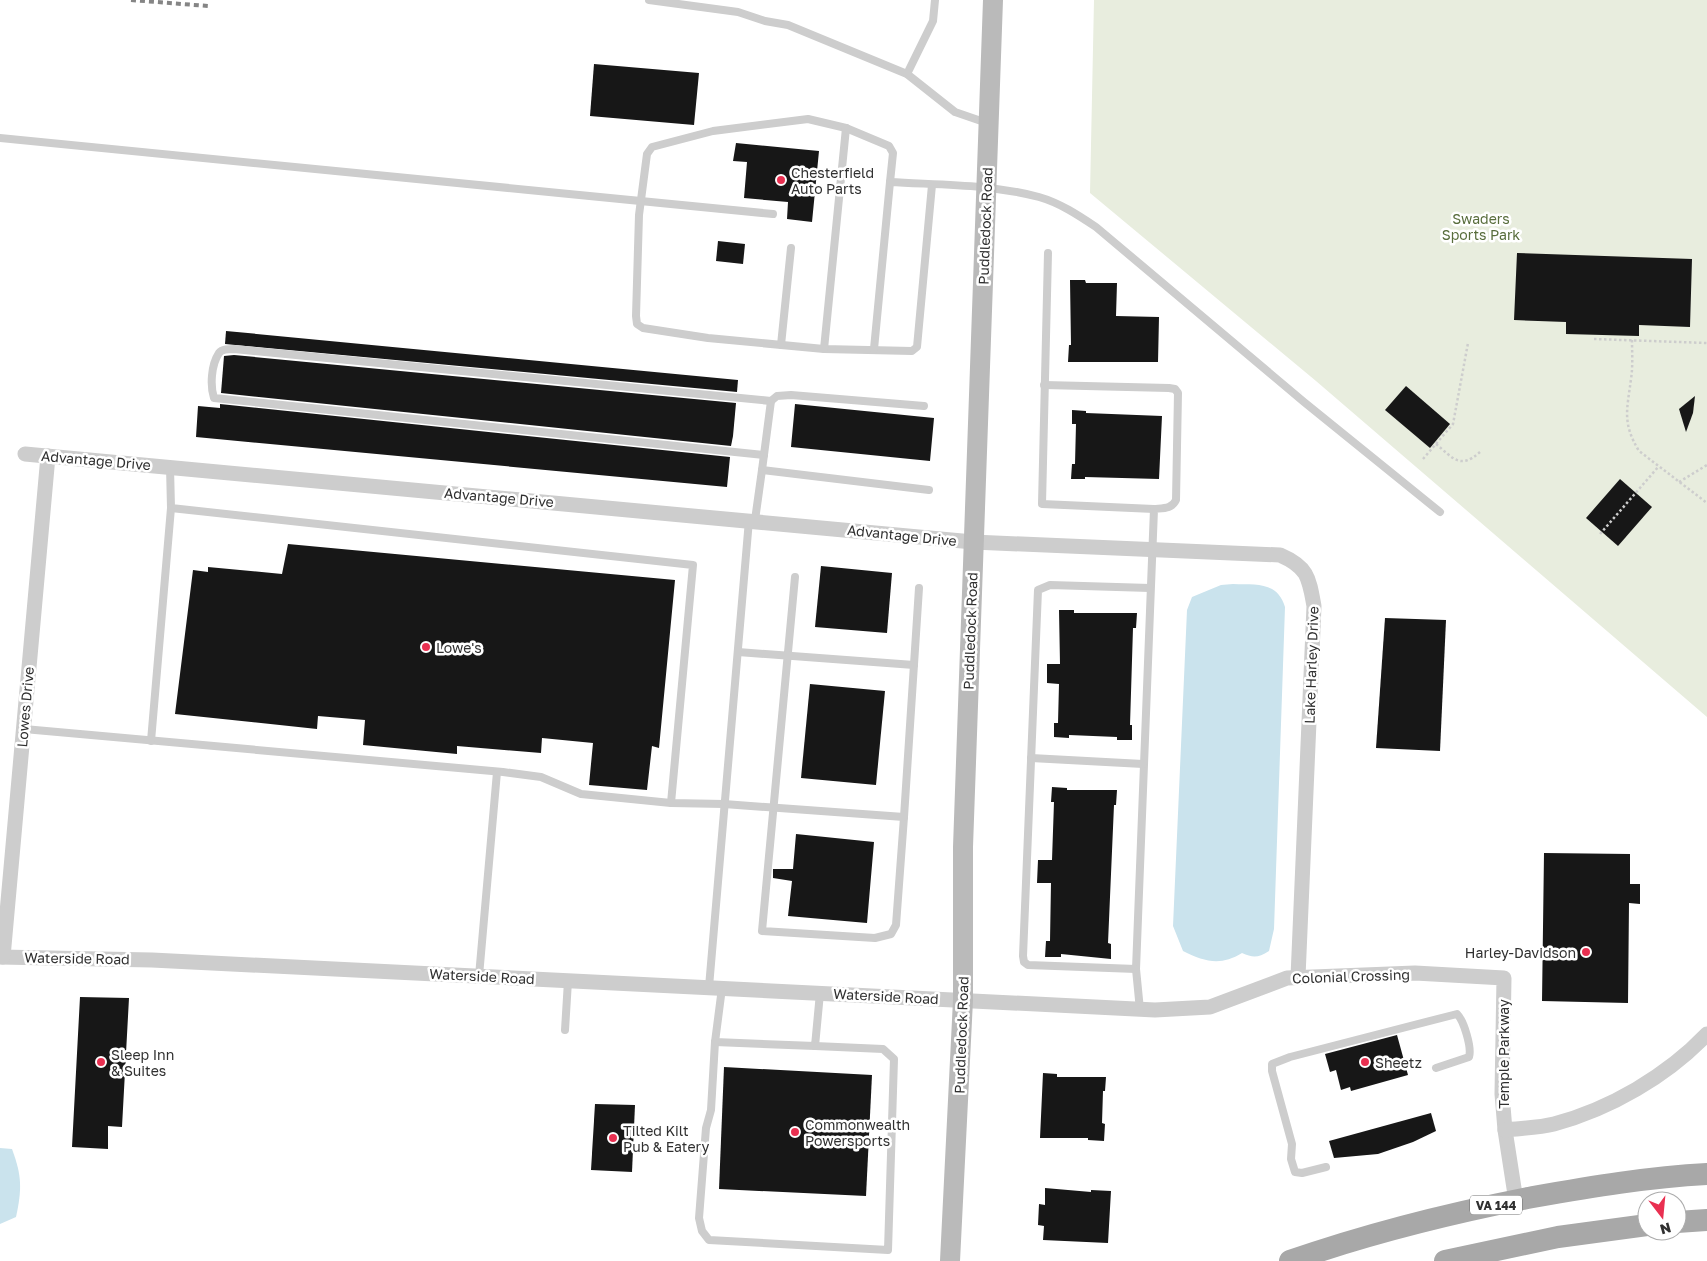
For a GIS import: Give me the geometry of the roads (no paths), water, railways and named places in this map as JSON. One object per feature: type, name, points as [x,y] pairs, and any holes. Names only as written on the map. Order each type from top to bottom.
[{"type":"main road","name":"Puddledock Road","points":[[950,1261],[963,1000],[963,846],[993,0]]},
{"type":"main road","name":"VA 144","points":[[1290,1261],[1412,1223],[1516,1201],[1628,1182],[1707,1174]]},
{"type":"main road","points":[[1687,1221],[1707,1220]]},
{"type":"main road","points":[[1445,1261],[1558,1237],[1637,1226]]},
{"type":"street","name":"Advantage Drive","points":[[25,454],[973,542]]},
{"type":"street","name":"Lowes Drive","points":[[2,957],[48,456]]},
{"type":"street","name":"Lake Harley Drive","points":[[973,542],[1152,548],[1280,555],[1297,562],[1309,578],[1314,606],[1298,977]]},
{"type":"street","name":"Waterside Road","points":[[2,957],[152,960],[963,1000]]},
{"type":"street","name":"Colonial Crossing","points":[[963,1000],[1140,1010],[1210,1007],[1287,978],[1298,977],[1415,973],[1504,978]]},
{"type":"street","name":"Temple Parkway","points":[[1504,978],[1502,1094],[1505,1130],[1516,1201]]},
{"type":"street","name":"Temple Parkway","points":[[1505,1130],[1553,1124],[1599,1108],[1643,1084],[1686,1055],[1707,1034]]},
{"type":"lane","points":[[649,0],[738,12],[765,21],[788,25],[907,74],[955,112],[989,124]]},
{"type":"lane","points":[[907,74],[934,21],[935,0]]},
{"type":"lane","points":[[874,349],[893,153],[889,146],[846,128],[808,119],[713,131],[652,148],[647,154],[641,202],[636,316],[638,324],[643,328],[708,338],[824,349],[912,351],[917,347],[932,185]]},
{"type":"lane","points":[[824,349],[846,128]]},
{"type":"lane","points":[[0,138],[773,214]]},
{"type":"lane","points":[[890,182],[986,188],[1040,197],[1070,209],[1096,227],[1304,402],[1440,512]]},
{"type":"lane","points":[[781,344],[791,248]]},
{"type":"lane","points":[[1044,385],[1175,389],[1178,393],[1176,500],[1174,505],[1168,508],[1154,509],[1042,504],[1044,385],[1048,253]]},
{"type":"lane","points":[[764,455],[214,398],[211,390],[212,377],[219,353],[224,350],[234,349],[771,401]]},
{"type":"lane","points":[[715,1042],[883,1049],[894,1059],[888,1250],[709,1240],[702,1231],[700,1218],[705,1137],[711,1110],[715,1042],[715,988],[724,804],[752,520],[762,470],[771,401],[777,396],[791,395],[924,406]]},
{"type":"lane","points":[[151,741],[171,508],[170,467]]},
{"type":"lane","points":[[762,470],[929,490]]},
{"type":"lane","points":[[171,508],[693,565],[671,803]]},
{"type":"lane","points":[[1140,1010],[1136,969],[1154,509]]},
{"type":"lane","points":[[795,577],[762,931],[876,938],[891,934],[896,925],[919,588]]},
{"type":"lane","points":[[1136,969],[1028,965],[1024,962],[1031,758],[1038,590],[1050,585],[1150,588]]},
{"type":"lane","points":[[738,652],[914,665]]},
{"type":"lane","points":[[24,729],[541,777],[582,794],[671,803],[724,804],[904,817]]},
{"type":"lane","points":[[1031,758],[1143,764]]},
{"type":"lane","points":[[479,976],[497,772]]},
{"type":"lane","points":[[566,1030],[568,980]]},
{"type":"lane","points":[[815,1046],[820,993]]},
{"type":"lane","points":[[1326,1167],[1302,1174],[1295,1172],[1291,1159],[1292,1144],[1271,1067],[1275,1062],[1457,1014],[1461,1020],[1470,1049],[1469,1057],[1436,1068]]},
{"type":"water","points":[[1221,585],[1265,586],[1277,593],[1285,607],[1274,929],[1269,951],[1259,956],[1249,956],[1242,953],[1227,960],[1213,961],[1199,958],[1183,951],[1173,926],[1187,610],[1192,597]]},
{"type":"water","points":[[0,1148],[12,1149],[18,1167],[20,1190],[16,1217],[0,1224]]},
{"type":"railway","points":[[131,0],[208,6]]},
{"type":"place","name":"Chesterfield Auto Parts","points":[[781,180]]},
{"type":"place","name":"Lowe's","points":[[426,647]]},
{"type":"place","name":"Harley-Davidson","points":[[1586,952]]},
{"type":"place","name":"Sleep Inn & Suites","points":[[101,1062]]},
{"type":"place","name":"Sheetz","points":[[1365,1062]]},
{"type":"place","name":"Commonwealth Powersports","points":[[795,1132]]},
{"type":"place","name":"Tilted Kilt Pub & Eatery","points":[[613,1138]]},
{"type":"park label","name":"Swaders Sports Park","points":[[1481,226]]}]
